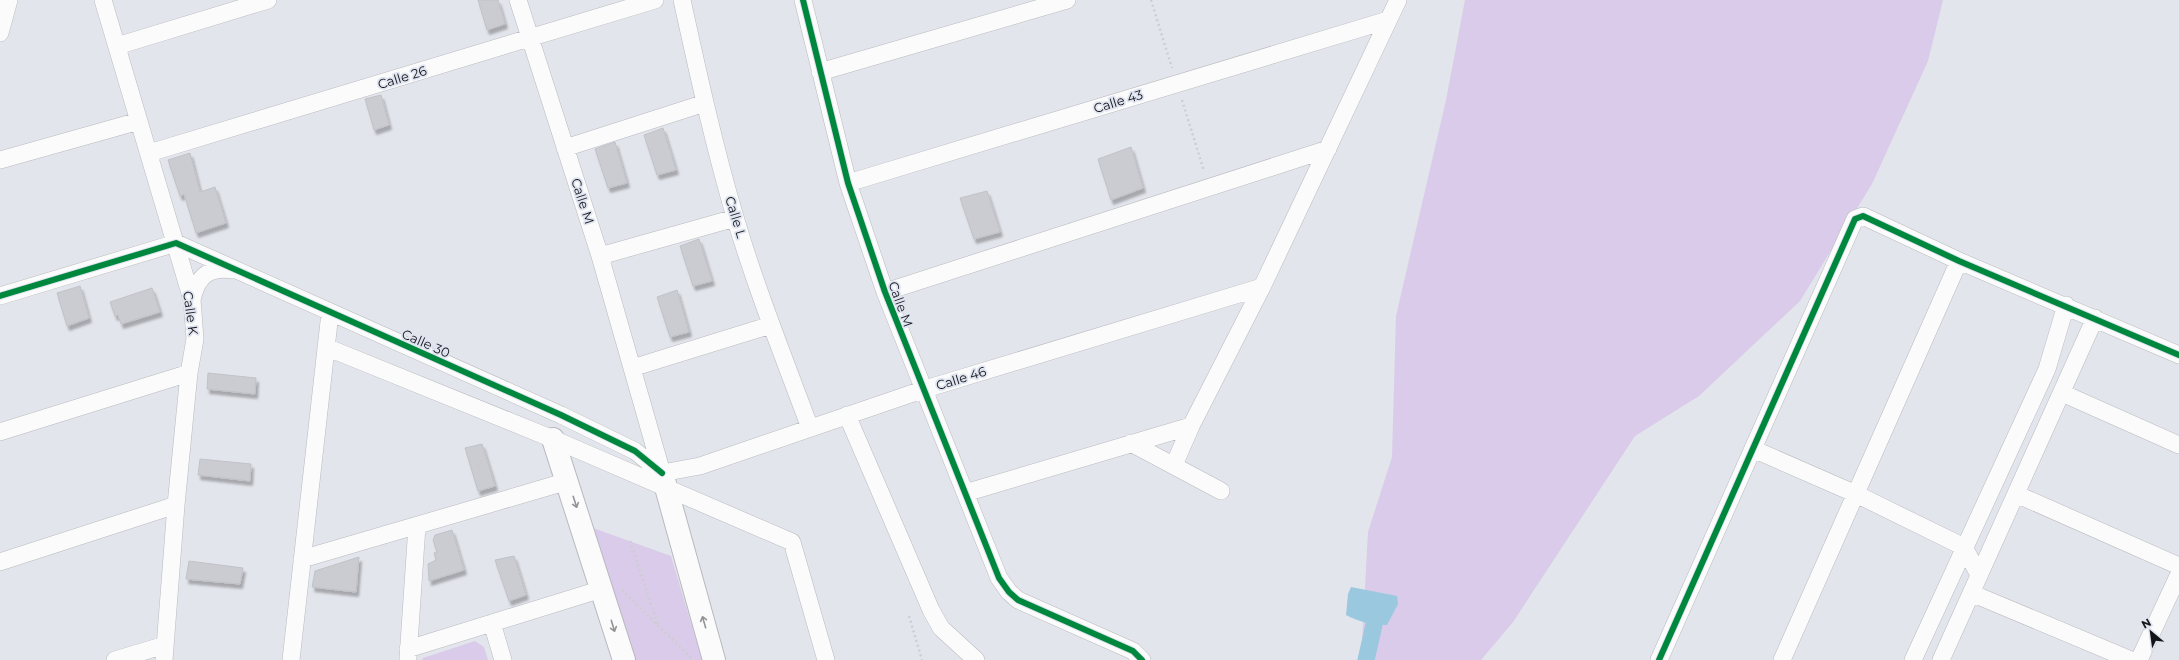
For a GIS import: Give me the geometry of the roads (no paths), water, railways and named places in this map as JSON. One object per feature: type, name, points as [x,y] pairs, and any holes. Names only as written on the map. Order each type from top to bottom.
[{"type":"street","points":[[0,33],[9,0]]},
{"type":"street","name":"Calle K","points":[[103,0],[192,300],[195,339],[189,373],[164,652]]},
{"type":"street","points":[[117,46],[268,0]]},
{"type":"street","name":"Calle M","points":[[518,0],[529,39],[600,256],[664,481]]},
{"type":"street","name":"Calle 26","points":[[149,153],[655,0]]},
{"type":"street","name":"Calle L","points":[[682,0],[704,103],[735,218],[771,325],[810,428]]},
{"type":"street","name":"Calle M","points":[[803,0],[848,183],[884,292],[922,390],[999,578],[1009,592],[1018,600],[1133,651],[1142,660]]},
{"type":"street","points":[[820,72],[1067,0]]},
{"type":"street","points":[[1174,465],[1191,426],[1262,287],[1398,0]]},
{"type":"street","name":"Calle 43","points":[[848,183],[1388,20]]},
{"type":"street","points":[[565,148],[704,103]]},
{"type":"street","points":[[0,160],[139,121]]},
{"type":"street","points":[[884,292],[1328,149]]},
{"type":"street","points":[[1659,660],[1855,219],[1863,216],[1959,261],[2066,305],[2179,355]]},
{"type":"street","points":[[600,256],[735,218]]},
{"type":"street","points":[[0,296],[176,243]]},
{"type":"street","name":"Calle 30","points":[[176,243],[561,415],[635,451],[664,481]]},
{"type":"street","points":[[1782,660],[1959,261]]},
{"type":"street","points":[[192,300],[194,288],[199,280],[208,273],[224,269],[240,271]]},
{"type":"street","name":"Calle 46","points":[[664,481],[700,466],[922,390],[1262,287]]},
{"type":"street","points":[[1913,660],[2047,369],[2066,305]]},
{"type":"street","points":[[292,660],[330,312]]},
{"type":"street","points":[[1941,660],[2096,318]]},
{"type":"street","points":[[632,368],[771,325]]},
{"type":"street","points":[[326,347],[553,439],[664,481],[792,542],[826,660]]},
{"type":"street","points":[[0,432],[189,373]]},
{"type":"street","points":[[2062,393],[2179,445]]},
{"type":"street","points":[[561,415],[553,439],[596,568],[624,660]]},
{"type":"street","points":[[847,415],[931,610],[941,628],[976,660]]},
{"type":"street","points":[[965,493],[1191,426]]},
{"type":"street","points":[[1131,443],[1221,491]]},
{"type":"street","points":[[1753,449],[1856,494],[1964,547],[1980,575]]},
{"type":"street","points":[[302,559],[568,481]]},
{"type":"street","points":[[664,481],[714,660]]},
{"type":"street","points":[[2016,494],[2179,566]]},
{"type":"street","points":[[0,562],[176,505]]},
{"type":"street","points":[[417,526],[408,654],[492,623],[602,589]]},
{"type":"street","points":[[1964,547],[1999,532]]},
{"type":"street","points":[[2139,660],[2179,574]]},
{"type":"street","points":[[1971,593],[2132,660]]},
{"type":"street","points":[[492,623],[503,660]]},
{"type":"street","points":[[115,660],[164,652]]},
{"type":"water","points":[[1351,587],[1397,596],[1398,604],[1387,625],[1366,623],[1346,615],[1348,594]]},
{"type":"waterway","points":[[1366,660],[1374,625]]}]
